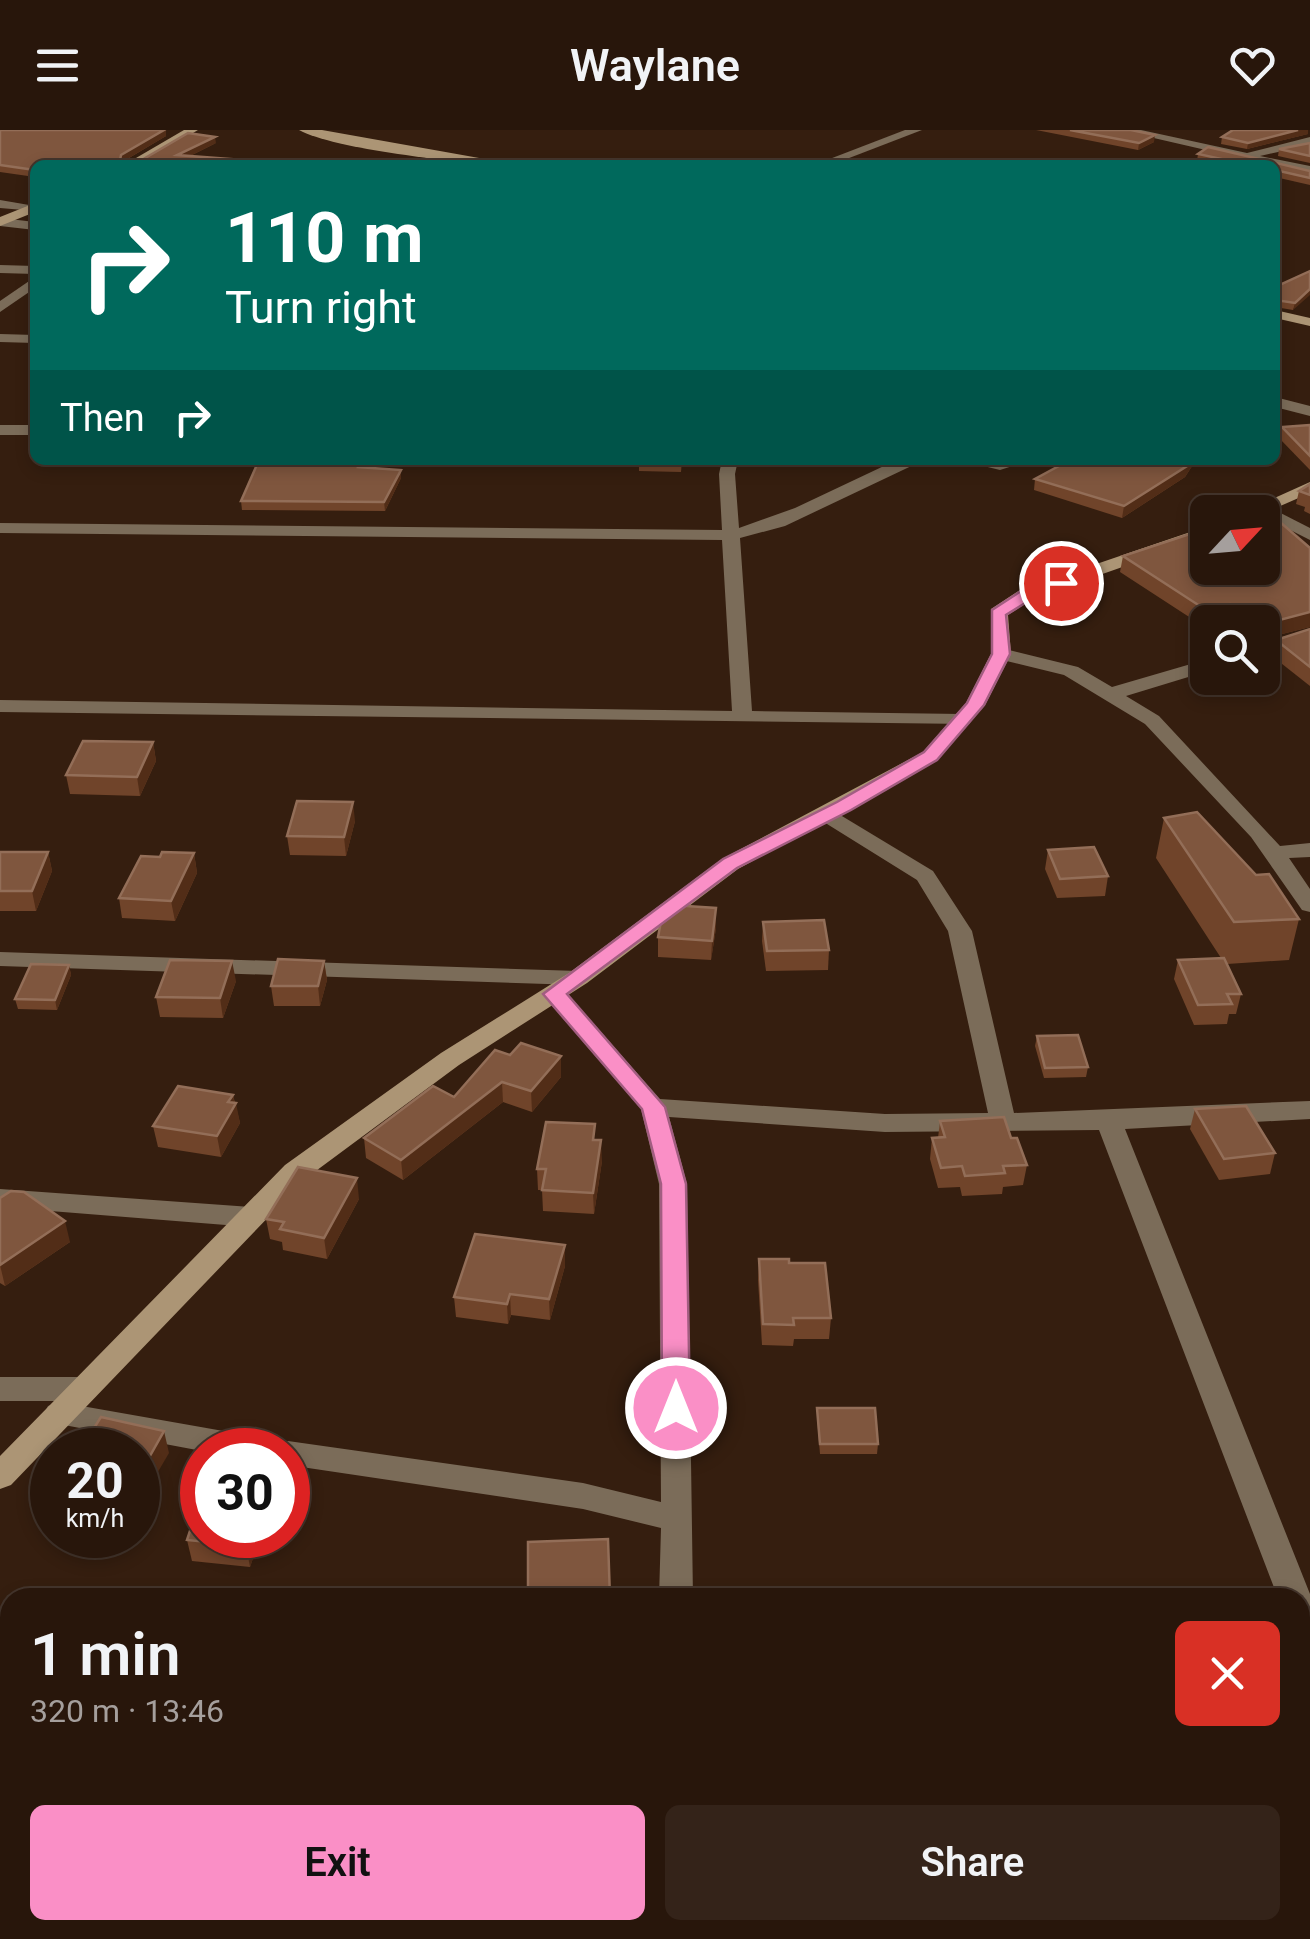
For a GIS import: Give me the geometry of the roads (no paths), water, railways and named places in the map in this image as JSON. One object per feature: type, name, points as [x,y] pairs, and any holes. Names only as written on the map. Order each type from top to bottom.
[{"type":"street","points":[[139,160],[192,130]]},
{"type":"street","points":[[305,130],[478,160]]},
{"type":"street","points":[[834,160],[916,130]]},
{"type":"street","points":[[1125,130],[1261,160]]},
{"type":"street","points":[[1242,156],[1310,140]]},
{"type":"street","points":[[429,160],[437,154]]},
{"type":"street","points":[[1280,164],[1310,170]]},
{"type":"street","points":[[0,204],[30,208]]},
{"type":"street","points":[[0,222],[30,209]]},
{"type":"street","points":[[0,222],[30,225]]},
{"type":"street","points":[[0,269],[30,270]]},
{"type":"street","points":[[0,308],[30,285]]},
{"type":"street","points":[[1280,315],[1310,322]]},
{"type":"street","points":[[0,338],[30,339]]},
{"type":"street","points":[[1280,403],[1310,412]]},
{"type":"street","points":[[0,430],[30,430]]},
{"type":"street","points":[[729,465],[742,718]]},
{"type":"street","points":[[0,528],[730,536],[760,531],[792,519],[900,465]]},
{"type":"street","points":[[1280,500],[1310,487]]},
{"type":"street","points":[[1280,521],[1310,535]]},
{"type":"street","points":[[0,1476],[294,1172],[450,1059],[578,978],[730,864],[930,756],[975,705],[1001,654],[998,613],[1027,594],[1190,537]]},
{"type":"street","points":[[1280,644],[1310,635]]},
{"type":"street","points":[[1001,654],[1071,671],[1152,720],[1259,832],[1310,905]]},
{"type":"street","points":[[1110,694],[1190,670]]},
{"type":"street","points":[[0,706],[962,720]]},
{"type":"street","points":[[827,814],[924,876],[960,931],[1004,1122]]},
{"type":"street","points":[[1274,853],[1310,850]]},
{"type":"street","points":[[0,959],[578,978]]},
{"type":"street","points":[[554,994],[653,1107],[673,1184],[676,1588]]},
{"type":"street","points":[[653,1107],[885,1122],[1109,1121],[1310,1110]]},
{"type":"street","points":[[1109,1121],[1291,1588]]},
{"type":"street","points":[[0,1198],[251,1216]]},
{"type":"street","points":[[0,1389],[84,1388]]},
{"type":"street","points":[[59,1414],[180,1435]]},
{"type":"street","points":[[310,1457],[583,1496],[677,1519]]}]
